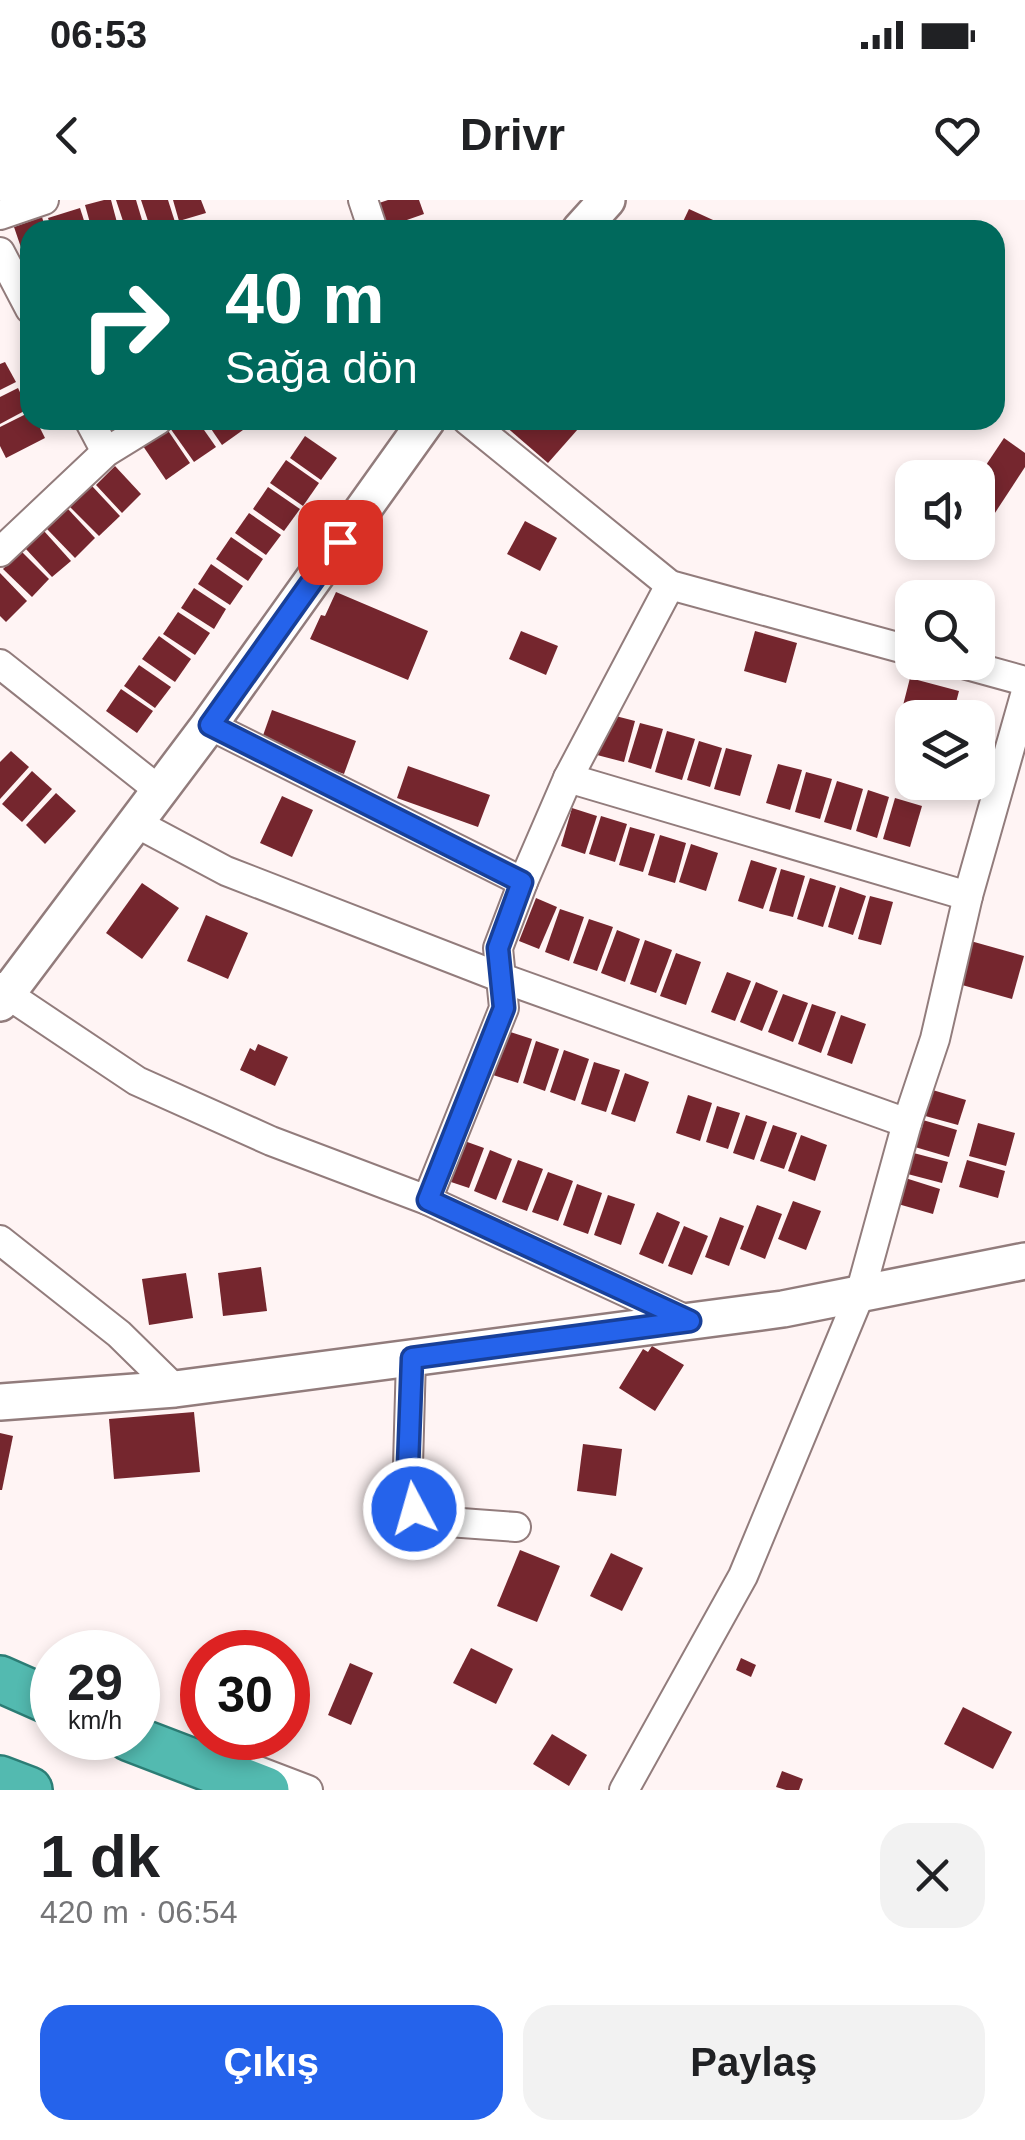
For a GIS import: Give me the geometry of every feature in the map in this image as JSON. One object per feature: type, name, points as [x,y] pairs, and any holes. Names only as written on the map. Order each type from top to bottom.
[{"type":"highway","points":[[0,1679],[30,1692]]},
{"type":"highway","points":[[160,1749],[266,1790]]},
{"type":"highway","points":[[0,1779],[28,1790]]},
{"type":"street","points":[[0,214],[44,200]]},
{"type":"street","points":[[589,220],[608,200]]},
{"type":"street","points":[[0,252],[20,290]]},
{"type":"street","points":[[94,430],[106,452]]},
{"type":"street","points":[[0,552],[106,452],[142,430]]},
{"type":"street","points":[[420,430],[210,725],[2,995],[137,1081],[271,1141],[428,1200],[690,1321]]},
{"type":"street","points":[[479,430],[670,586],[895,646]]},
{"type":"street","points":[[428,1200],[504,1008],[498,948],[522,882],[568,778],[670,586]]},
{"type":"street","points":[[0,664],[160,791]]},
{"type":"street","points":[[995,673],[1025,681]]},
{"type":"street","points":[[624,1790],[744,1576],[860,1294],[934,1039],[968,896],[1025,695]]},
{"type":"street","points":[[210,725],[522,882]]},
{"type":"street","points":[[568,778],[968,896]]},
{"type":"street","points":[[136,823],[226,871],[502,978],[907,1122]]},
{"type":"street","points":[[0,1240],[119,1334],[175,1390]]},
{"type":"street","points":[[0,1402],[175,1390],[783,1309],[1025,1261]]},
{"type":"street","points":[[412,1358],[408,1466],[414,1509],[434,1521],[516,1527]]},
{"type":"street","points":[[0,1662],[30,1675]]},
{"type":"street","points":[[160,1731],[308,1790]]},
{"type":"building","points":[[111,200],[116,220],[89,220],[85,205]]},
{"type":"building","points":[[116,200],[136,200],[142,220],[123,220]]},
{"type":"building","points":[[141,200],[168,200],[174,220],[148,220]]},
{"type":"building","points":[[173,200],[201,200],[206,213],[179,220]]},
{"type":"building","points":[[419,200],[424,214],[407,220],[381,220],[376,204]]},
{"type":"building","points":[[80,208],[84,220],[49,220]]},
{"type":"building","points":[[689,209],[713,220],[684,220]]},
{"type":"building","points":[[5,362],[16,382],[0,390],[0,364]]},
{"type":"building","points":[[18,388],[20,392],[20,413],[0,424],[0,397]]},
{"type":"building","points":[[20,417],[20,430],[41,430],[45,438],[6,458],[0,446],[0,427]]},
{"type":"building","points":[[168,430],[190,463],[166,480],[143,446]]},
{"type":"building","points":[[171,430],[204,430],[216,447],[194,462]]},
{"type":"building","points":[[212,430],[243,430],[222,445]]},
{"type":"building","points":[[510,430],[577,430],[548,463]]},
{"type":"building","points":[[305,436],[337,458],[321,480],[290,458]]},
{"type":"building","points":[[1004,438],[1025,453],[1025,467],[995,513],[995,460],[989,460]]},
{"type":"building","points":[[286,460],[319,483],[303,506],[270,483]]},
{"type":"building","points":[[115,466],[141,494],[122,513],[96,485]]},
{"type":"building","points":[[92,486],[120,516],[99,536],[70,507]]},
{"type":"building","points":[[268,487],[300,509],[284,531],[253,509]]},
{"type":"building","points":[[68,509],[95,538],[75,558],[47,529]]},
{"type":"building","points":[[249,513],[281,535],[266,555],[235,533]]},
{"type":"building","points":[[525,521],[557,538],[540,571],[507,554]]},
{"type":"building","points":[[44,531],[71,561],[52,577],[25,548]]},
{"type":"building","points":[[231,537],[263,559],[248,581],[216,559]]},
{"type":"building","points":[[21,551],[49,579],[32,597],[3,569]]},
{"type":"building","points":[[211,564],[243,586],[230,605],[198,584]]},
{"type":"building","points":[[0,573],[27,601],[6,622],[0,616]]},
{"type":"building","points":[[194,588],[226,609],[214,629],[181,608]]},
{"type":"building","points":[[336,592],[428,631],[408,680],[310,639]]},
{"type":"building","points":[[178,612],[210,633],[195,655],[163,634]]},
{"type":"building","points":[[521,631],[558,646],[546,675],[509,659]]},
{"type":"building","points":[[755,631],[797,643],[786,683],[744,671]]},
{"type":"building","points":[[159,636],[191,659],[175,682],[142,659]]},
{"type":"building","points":[[139,665],[171,687],[155,708],[124,686]]},
{"type":"building","points":[[909,680],[959,691],[957,700],[904,700]]},
{"type":"building","points":[[121,689],[153,711],[137,733],[106,711]]},
{"type":"building","points":[[272,710],[356,741],[344,774],[260,744]]},
{"type":"building","points":[[608,714],[635,721],[624,762],[597,755]]},
{"type":"building","points":[[640,723],[663,729],[651,769],[628,762]]},
{"type":"building","points":[[667,731],[695,739],[682,780],[655,772]]},
{"type":"building","points":[[699,741],[722,748],[710,787],[687,780]]},
{"type":"building","points":[[726,748],[752,755],[740,796],[714,789]]},
{"type":"building","points":[[11,751],[29,767],[0,799],[0,762]]},
{"type":"building","points":[[778,764],[802,770],[790,810],[766,803]]},
{"type":"building","points":[[408,766],[490,795],[478,827],[397,798]]},
{"type":"building","points":[[32,771],[52,789],[22,822],[2,804]]},
{"type":"building","points":[[806,772],[832,779],[820,819],[795,812]]},
{"type":"building","points":[[837,781],[863,789],[851,830],[824,822]]},
{"type":"building","points":[[868,790],[889,797],[877,838],[856,831]]},
{"type":"building","points":[[56,793],[76,811],[45,844],[26,825]]},
{"type":"building","points":[[282,796],[313,810],[292,857],[260,843]]},
{"type":"building","points":[[895,798],[922,806],[910,847],[883,839]]},
{"type":"building","points":[[572,808],[597,816],[585,854],[561,846]]},
{"type":"building","points":[[601,816],[627,824],[615,862],[589,854]]},
{"type":"building","points":[[630,827],[655,834],[643,872],[619,865]]},
{"type":"building","points":[[660,835],[686,843],[675,883],[648,875]]},
{"type":"building","points":[[691,844],[718,853],[706,891],[679,882]]},
{"type":"building","points":[[751,860],[777,868],[763,909],[738,901]]},
{"type":"building","points":[[781,869],[805,876],[793,917],[769,911]]},
{"type":"building","points":[[810,878],[836,886],[823,927],[797,919]]},
{"type":"building","points":[[142,883],[179,908],[142,959],[106,933]]},
{"type":"building","points":[[840,887],[866,896],[853,935],[828,927]]},
{"type":"building","points":[[870,896],[893,902],[881,945],[858,939]]},
{"type":"building","points":[[536,898],[557,907],[539,949],[519,941]]},
{"type":"building","points":[[560,909],[584,917],[569,961],[545,952]]},
{"type":"building","points":[[206,915],[248,933],[228,979],[187,961]]},
{"type":"building","points":[[589,919],[613,927],[597,971],[573,963]]},
{"type":"building","points":[[617,930],[640,939],[625,982],[601,973]]},
{"type":"building","points":[[645,940],[672,950],[656,993],[630,984]]},
{"type":"building","points":[[967,940],[1024,956],[1012,999],[955,983]]},
{"type":"building","points":[[676,953],[701,962],[686,1005],[660,996]]},
{"type":"building","points":[[727,972],[751,981],[735,1021],[711,1012]]},
{"type":"building","points":[[756,982],[778,991],[762,1031],[740,1022]]},
{"type":"building","points":[[783,994],[808,1003],[793,1042],[768,1032]]},
{"type":"building","points":[[812,1004],[836,1012],[821,1053],[798,1044]]},
{"type":"building","points":[[841,1015],[866,1024],[852,1064],[827,1055]]},
{"type":"building","points":[[507,1031],[532,1039],[518,1083],[493,1075]]},
{"type":"building","points":[[536,1041],[559,1049],[545,1091],[523,1083]]},
{"type":"building","points":[[258,1044],[288,1057],[275,1086],[240,1070],[250,1048],[255,1051]]},
{"type":"building","points":[[564,1050],[589,1059],[575,1101],[550,1092]]},
{"type":"building","points":[[594,1062],[620,1070],[606,1112],[581,1104]]},
{"type":"building","points":[[625,1073],[649,1082],[635,1122],[611,1114]]},
{"type":"building","points":[[926,1088],[966,1100],[958,1125],[918,1114]]},
{"type":"building","points":[[688,1095],[712,1103],[700,1141],[676,1133]]},
{"type":"building","points":[[717,1106],[740,1113],[728,1149],[706,1142]]},
{"type":"building","points":[[746,1115],[767,1122],[754,1160],[733,1153]]},
{"type":"building","points":[[916,1118],[957,1130],[949,1157],[908,1145]]},
{"type":"building","points":[[978,1123],[1015,1133],[1006,1166],[969,1156]]},
{"type":"building","points":[[773,1125],[797,1133],[784,1169],[760,1161]]},
{"type":"building","points":[[801,1135],[827,1145],[815,1181],[788,1171]]},
{"type":"building","points":[[459,1139],[484,1148],[469,1188],[445,1180]]},
{"type":"building","points":[[490,1150],[512,1159],[496,1200],[474,1191]]},
{"type":"building","points":[[906,1151],[948,1162],[942,1183],[900,1172]]},
{"type":"building","points":[[518,1160],[543,1169],[527,1211],[502,1202]]},
{"type":"building","points":[[967,1160],[1005,1171],[998,1198],[959,1187]]},
{"type":"building","points":[[548,1172],[573,1181],[558,1221],[532,1212]]},
{"type":"building","points":[[899,1176],[940,1189],[933,1214],[891,1202]]},
{"type":"building","points":[[577,1184],[602,1193],[588,1234],[563,1225]]},
{"type":"building","points":[[608,1195],[635,1204],[621,1245],[594,1235]]},
{"type":"building","points":[[793,1201],[821,1211],[806,1250],[778,1239]]},
{"type":"building","points":[[757,1205],[782,1214],[765,1259],[740,1249]]},
{"type":"building","points":[[657,1212],[680,1222],[663,1264],[639,1254]]},
{"type":"building","points":[[720,1217],[744,1226],[729,1266],[705,1257]]},
{"type":"building","points":[[684,1226],[708,1236],[692,1275],[668,1266]]},
{"type":"building","points":[[261,1267],[267,1311],[223,1316],[218,1273]]},
{"type":"building","points":[[186,1273],[193,1318],[149,1325],[142,1279]]},
{"type":"building","points":[[652,1346],[684,1365],[655,1411],[619,1388],[643,1349],[648,1352]]},
{"type":"building","points":[[194,1412],[200,1472],[114,1479],[109,1419]]},
{"type":"building","points":[[0,1433],[13,1436],[2,1490],[0,1490]]},
{"type":"building","points":[[583,1444],[622,1449],[616,1496],[577,1491]]},
{"type":"building","points":[[520,1550],[560,1566],[537,1622],[497,1606]]},
{"type":"building","points":[[611,1553],[643,1568],[622,1611],[590,1596]]},
{"type":"building","points":[[471,1648],[513,1669],[496,1704],[453,1683]]},
{"type":"building","points":[[741,1658],[756,1665],[751,1677],[736,1670]]},
{"type":"building","points":[[350,1663],[373,1673],[351,1725],[328,1715]]},
{"type":"building","points":[[963,1707],[1012,1732],[993,1769],[944,1744]]},
{"type":"building","points":[[552,1734],[587,1755],[569,1786],[533,1764]]},
{"type":"building","points":[[782,1771],[803,1779],[799,1790],[776,1787]]},
{"type":"route","points":[[340,542],[210,725],[522,882],[498,948],[504,1008],[428,1200],[690,1321],[412,1358],[408,1466],[414,1509]]}]
